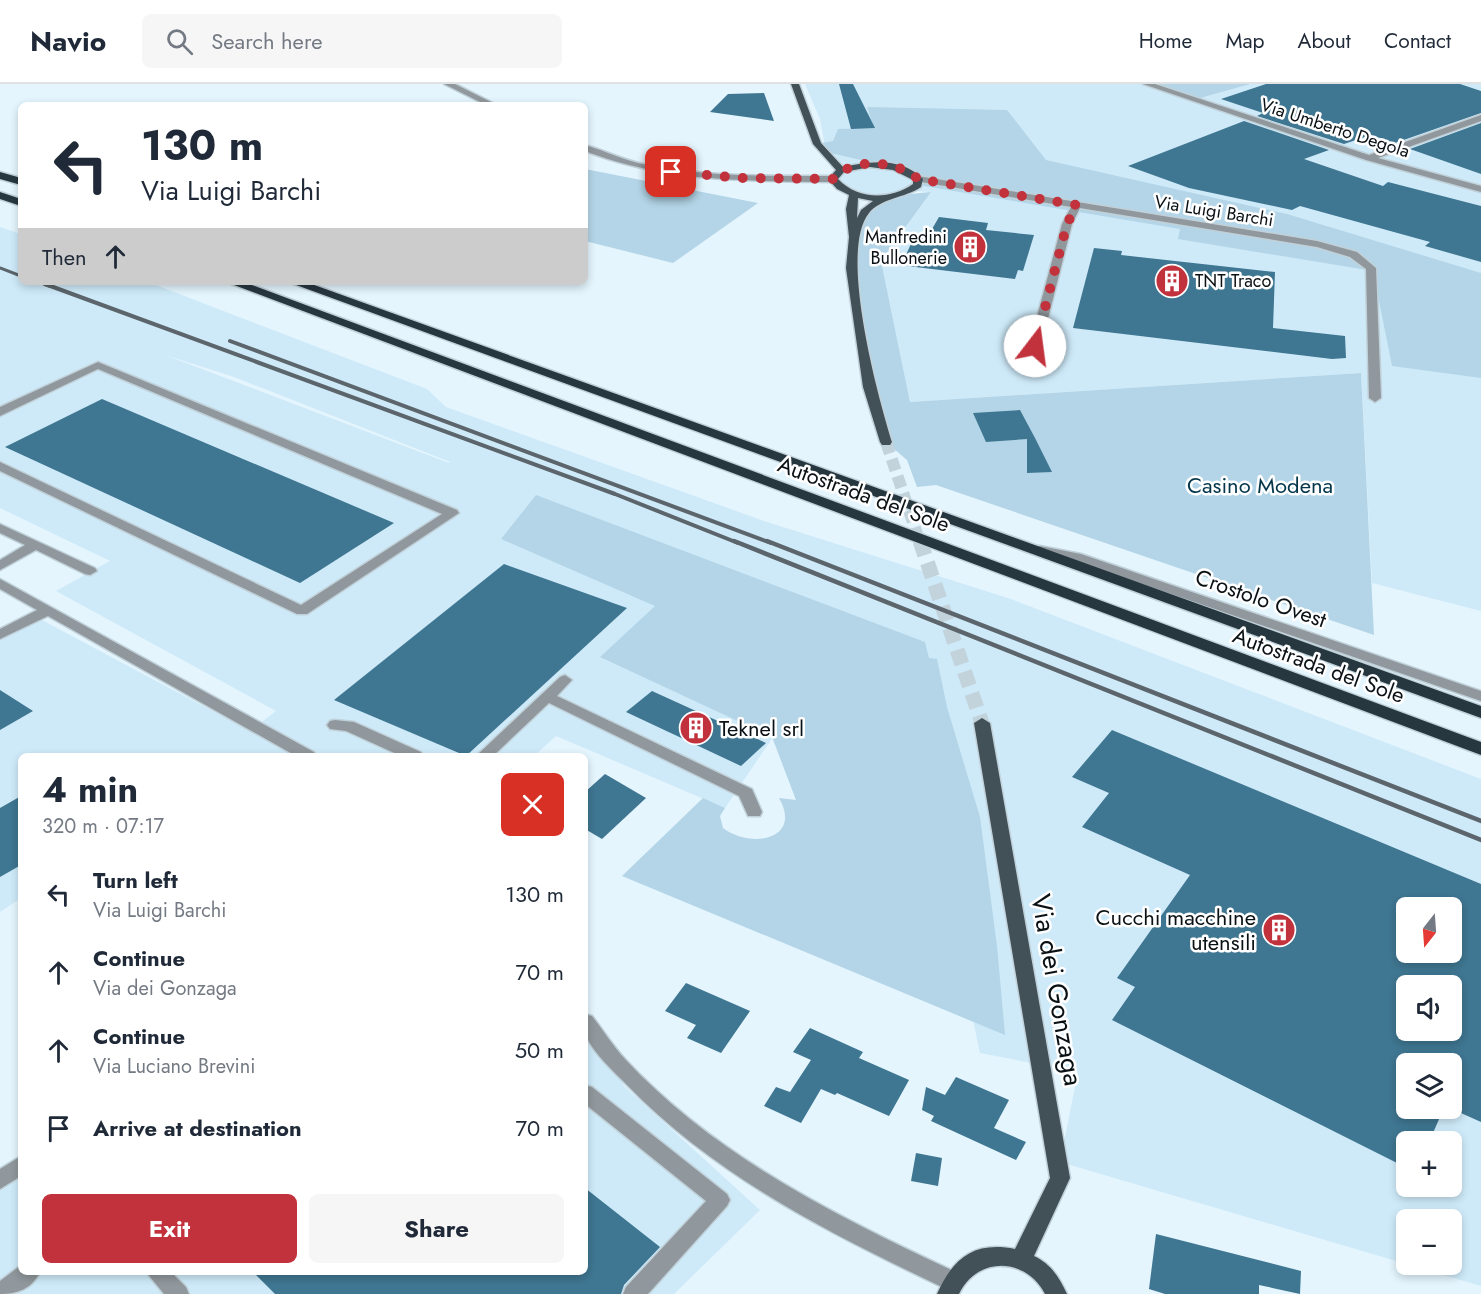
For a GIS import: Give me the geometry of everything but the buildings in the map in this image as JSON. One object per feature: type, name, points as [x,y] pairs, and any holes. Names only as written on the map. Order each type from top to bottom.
[{"type":"highway","points":[[0,175],[18,182]]},
{"type":"highway","points":[[0,195],[18,202]]},
{"type":"highway","name":"Autostrada del Sole","points":[[240,285],[1481,749]]},
{"type":"highway","name":"Autostrada del Sole","points":[[302,285],[1481,712]]},
{"type":"main road","points":[[795,84],[817,144],[841,170]]},
{"type":"main road","points":[[826,152],[870,164],[909,171],[918,179],[918,185],[912,190],[885,197],[843,191],[833,179],[841,170],[870,164]]},
{"type":"main road","points":[[854,194],[851,209],[854,237],[850,268],[869,387],[886,442]]},
{"type":"main road","points":[[854,237],[864,212],[885,197]]},
{"type":"main road","name":"Via dei Gonzaga","points":[[982,723],[1060,1178],[1021,1260]]},
{"type":"main road","points":[[950,1288],[960,1269],[973,1260],[988,1256],[1005,1256],[1021,1260],[1041,1272],[1056,1294]]},
{"type":"street","points":[[448,84],[487,102]]},
{"type":"street","name":"Via Umberto Degola","points":[[1147,84],[1369,158],[1481,189]]},
{"type":"street","points":[[1369,158],[1481,117]]},
{"type":"street","points":[[588,150],[603,157],[680,173],[741,178],[833,179]]},
{"type":"street","name":"Via Luigi Barchi","points":[[918,179],[1317,244],[1341,249],[1364,259],[1371,268],[1375,398]]},
{"type":"street","points":[[1035,346],[1067,224],[1077,205]]},
{"type":"street","points":[[0,412],[98,365],[452,513],[302,611],[0,466]]},
{"type":"street","points":[[0,528],[90,571]]},
{"type":"street","points":[[0,566],[35,545]]},
{"type":"street","name":"Crostolo Ovest","points":[[1025,548],[1076,557],[1481,696]]},
{"type":"street","points":[[0,583],[303,753]]},
{"type":"street","points":[[0,635],[48,610]]},
{"type":"street","points":[[487,753],[565,680]]},
{"type":"street","points":[[548,697],[746,793],[754,812]]},
{"type":"street","points":[[335,726],[349,726],[408,753]]},
{"type":"street","points":[[588,1025],[618,1063],[644,1090],[717,1150],[950,1288]]},
{"type":"street","points":[[588,1095],[720,1200],[634,1294]]},
{"type":"street","points":[[0,1180],[18,1167]]},
{"type":"street","points":[[0,1294],[25,1275]]},
{"type":"street","points":[[160,1275],[177,1294]]},
{"type":"shaded area","points":[[805,84],[1481,84],[1481,611],[1372,583],[1361,373],[910,402],[881,261],[931,192],[912,191],[885,197],[854,194],[833,179],[841,170],[826,152],[820,119]]},
{"type":"shaded area","points":[[0,227],[18,233],[18,285],[156,285],[427,389],[446,407],[767,522],[1011,599],[1481,779],[1481,1286],[1444,1275],[1462,1275],[1462,1209],[1396,1209],[1396,1261],[1060,1162],[1078,1072],[980,1053],[960,958],[773,737],[725,808],[556,736],[537,753],[18,753],[18,900],[0,912],[0,638],[40,619],[250,731],[276,711],[56,591],[110,561],[0,508]],"holes":[[[165,355],[234,377],[450,462]]]},
{"type":"shaded area","points":[[588,1019],[624,1086],[760,1210],[674,1294],[0,1294],[0,1189],[18,1175],[18,1275],[588,1275]]},
{"type":"green space","points":[[1147,84],[1250,84],[1193,100]]},
{"type":"green space","points":[[867,107],[1007,110],[1046,160],[1287,214],[1481,273],[1481,378],[1392,366],[1373,271],[1178,239],[1180,229],[918,185],[909,171],[826,152],[817,144],[833,141],[838,129],[874,128]]},
{"type":"green space","points":[[588,170],[758,203],[673,263],[588,242]]},
{"type":"green space","name":"Casino Modena","points":[[931,192],[881,261],[910,402],[1361,373],[1374,635],[936,485],[917,487],[907,460],[886,442],[851,268],[864,212],[900,195]]},
{"type":"green space","points":[[536,495],[925,642],[929,658],[937,659],[947,707],[980,817],[997,946],[1005,1035],[622,876],[703,798],[725,808],[720,816],[723,828],[747,838],[759,839],[770,837],[779,831],[784,823],[785,812],[779,798],[796,800],[772,737],[600,657],[655,606],[501,539]]},
{"type":"tunnel","points":[[886,442],[920,543]]},
{"type":"tunnel","points":[[920,541],[982,723]]},
{"type":"railway","points":[[0,268],[18,275]]},
{"type":"railway","points":[[48,285],[615,494],[738,543]]},
{"type":"railway","points":[[230,341],[771,543]]},
{"type":"railway","points":[[734,541],[1481,840]]},
{"type":"railway","points":[[767,541],[1481,821]]},
{"type":"place","name":"Manfredini Bullonerie","points":[[970,247]]},
{"type":"place","name":"TNT Traco","points":[[1172,281]]},
{"type":"place","name":"Teknel srl","points":[[696,728]]},
{"type":"place","name":"Cucchi macchine utensili","points":[[1279,930]]},
{"type":"route","points":[[671,172],[741,178],[833,179],[841,170],[870,164],[909,171],[918,179],[1077,205],[1067,224],[1035,346]]}]
